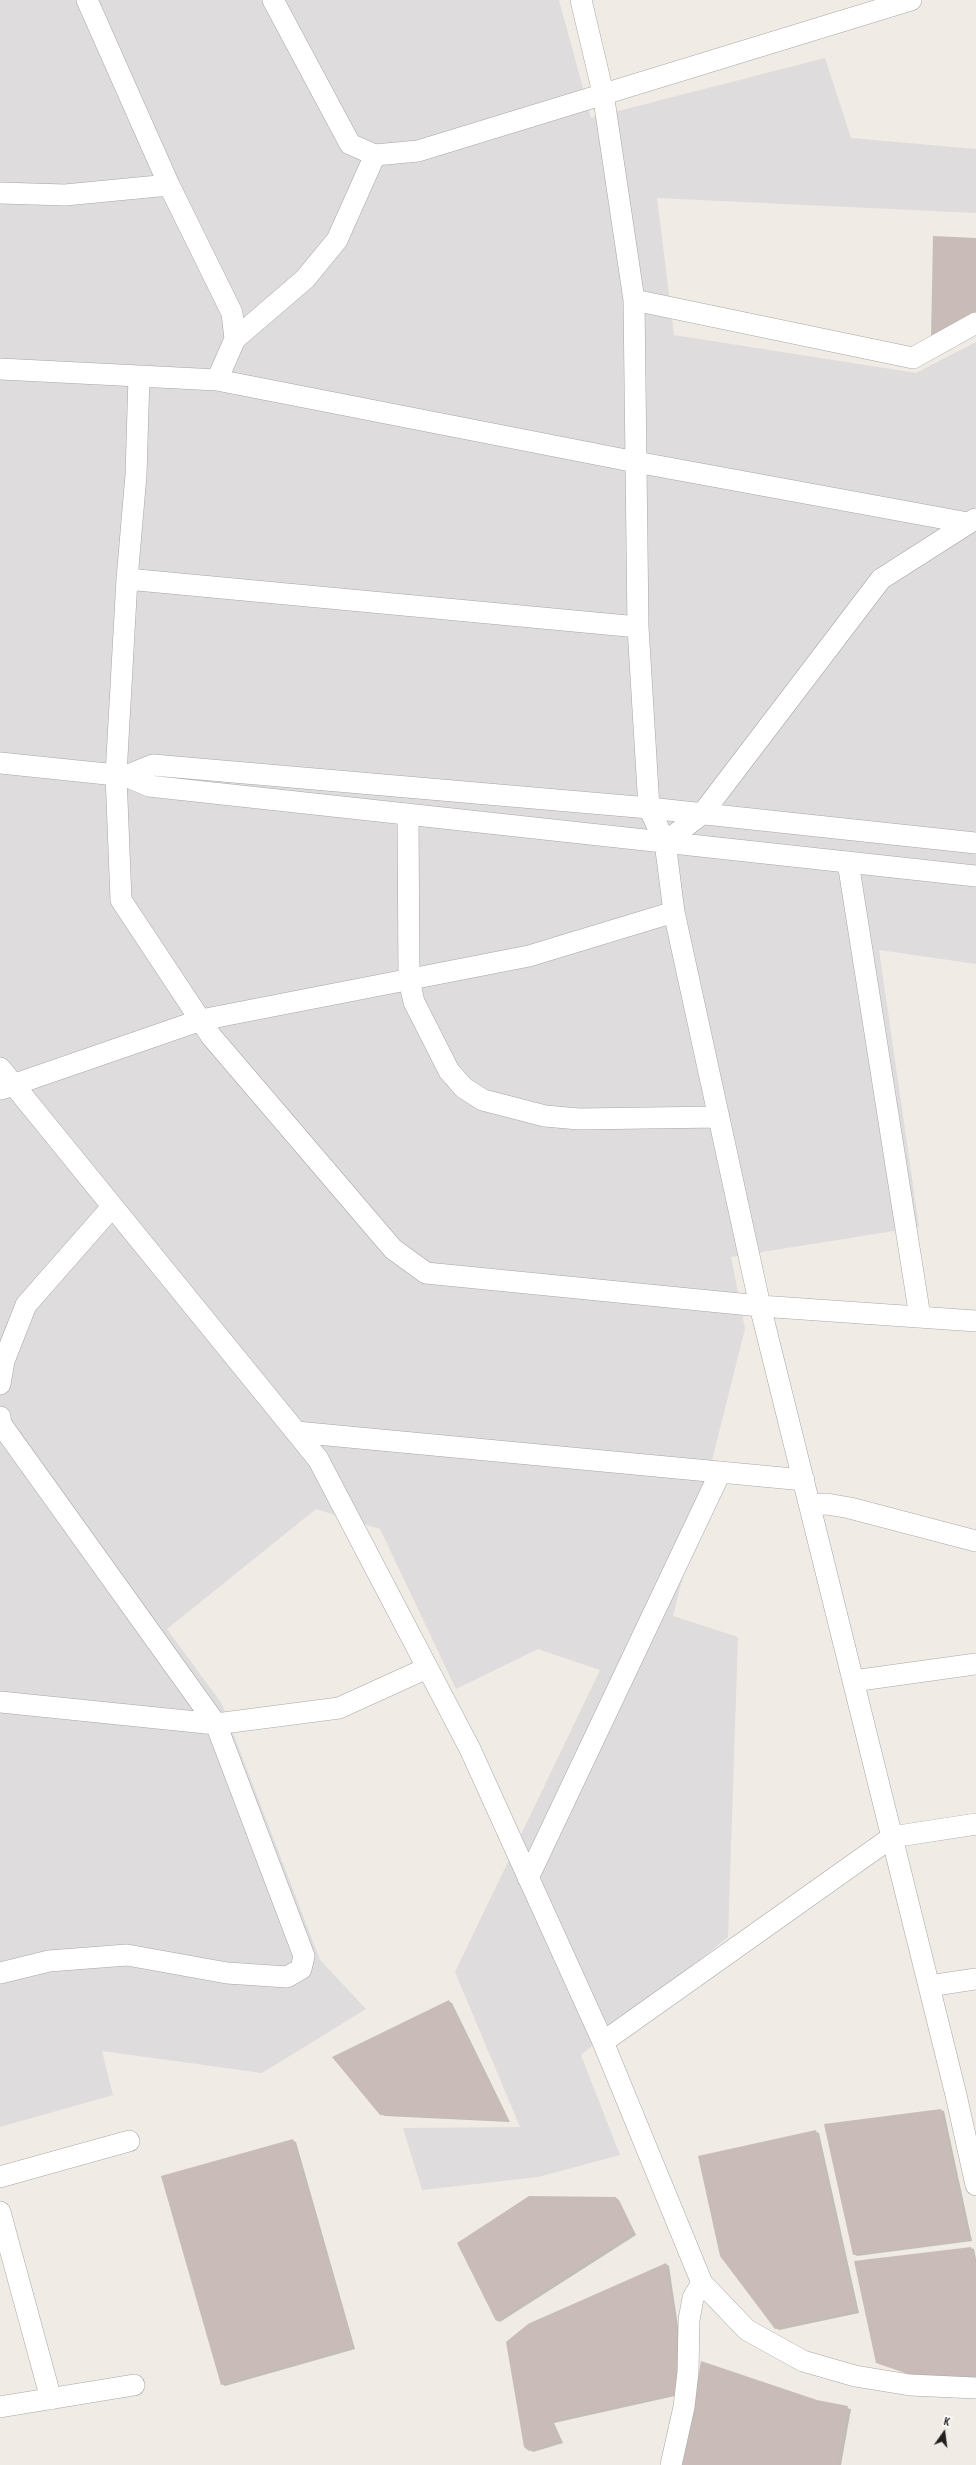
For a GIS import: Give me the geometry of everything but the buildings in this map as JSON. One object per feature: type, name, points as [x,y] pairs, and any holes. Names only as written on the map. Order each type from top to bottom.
[{"type":"street","points":[[86,0],[169,185],[232,313],[235,339]]},
{"type":"street","points":[[273,0],[350,144],[375,155],[418,151],[603,93],[911,0]]},
{"type":"street","points":[[581,0],[603,93],[634,300],[638,627],[649,808],[665,842],[674,912],[760,1306],[892,1837],[930,1986],[970,2130],[976,2185]]},
{"type":"street","points":[[217,380],[235,339],[305,279],[337,240],[375,155]]},
{"type":"street","points":[[0,193],[65,196],[169,185]]},
{"type":"street","points":[[634,300],[913,358],[976,323]]},
{"type":"street","points":[[0,369],[217,380],[636,462],[972,520]]},
{"type":"street","points":[[139,376],[136,475],[127,579],[121,776],[121,900],[211,1036],[393,1249],[426,1273],[760,1306],[976,1321]]},
{"type":"street","points":[[665,842],[702,814],[881,579],[972,520]]},
{"type":"street","points":[[127,579],[638,627]]},
{"type":"street","points":[[0,763],[121,776],[149,786],[976,876]]},
{"type":"street","points":[[121,776],[153,765],[649,808],[976,843]]},
{"type":"street","points":[[408,814],[409,980],[414,1002],[449,1071],[464,1088],[483,1100],[545,1116],[579,1119],[719,1116]]},
{"type":"street","points":[[848,862],[920,1317]]},
{"type":"street","points":[[674,912],[529,956],[201,1020],[4,1080],[112,1207],[318,1459],[470,1749],[603,2042],[702,2283],[747,2330],[803,2361],[855,2376],[910,2385],[976,2388]]},
{"type":"street","points":[[0,1384],[4,1361],[26,1305],[112,1207]]},
{"type":"street","points":[[0,1423],[216,1724],[304,1956],[301,1969],[287,1977],[227,1974],[127,1955],[49,1960],[0,1973]]},
{"type":"street","points":[[296,1432],[804,1480]]},
{"type":"street","points":[[528,1878],[720,1473]]},
{"type":"street","points":[[810,1505],[827,1504],[850,1508],[976,1541]]},
{"type":"street","points":[[853,1681],[976,1664]]},
{"type":"street","points":[[0,1702],[216,1724],[339,1708],[428,1668]]},
{"type":"street","points":[[603,2042],[892,1837],[976,1824]]},
{"type":"street","points":[[930,1986],[976,1979]]},
{"type":"street","points":[[0,2177],[129,2141]]},
{"type":"street","points":[[0,2212],[51,2399]]},
{"type":"street","points":[[671,2465],[684,2407],[688,2372],[689,2320],[693,2298],[702,2283]]},
{"type":"street","points":[[0,2407],[134,2385]]},
{"type":"shaded area","points":[[0,0],[559,0],[591,118],[825,58],[851,138],[976,149],[976,213],[657,198],[674,335],[916,373],[976,342],[976,964],[879,950],[919,1227],[731,1257],[745,1329],[673,1616],[738,1637],[728,1937],[581,2055],[620,2155],[538,2177],[422,2190],[403,2128],[520,2127],[455,1972],[600,1670],[538,1649],[456,1689],[380,1529],[316,1509],[167,1629],[222,1704],[320,1960],[366,2009],[262,2073],[102,2051],[113,2095],[0,2127]]}]
